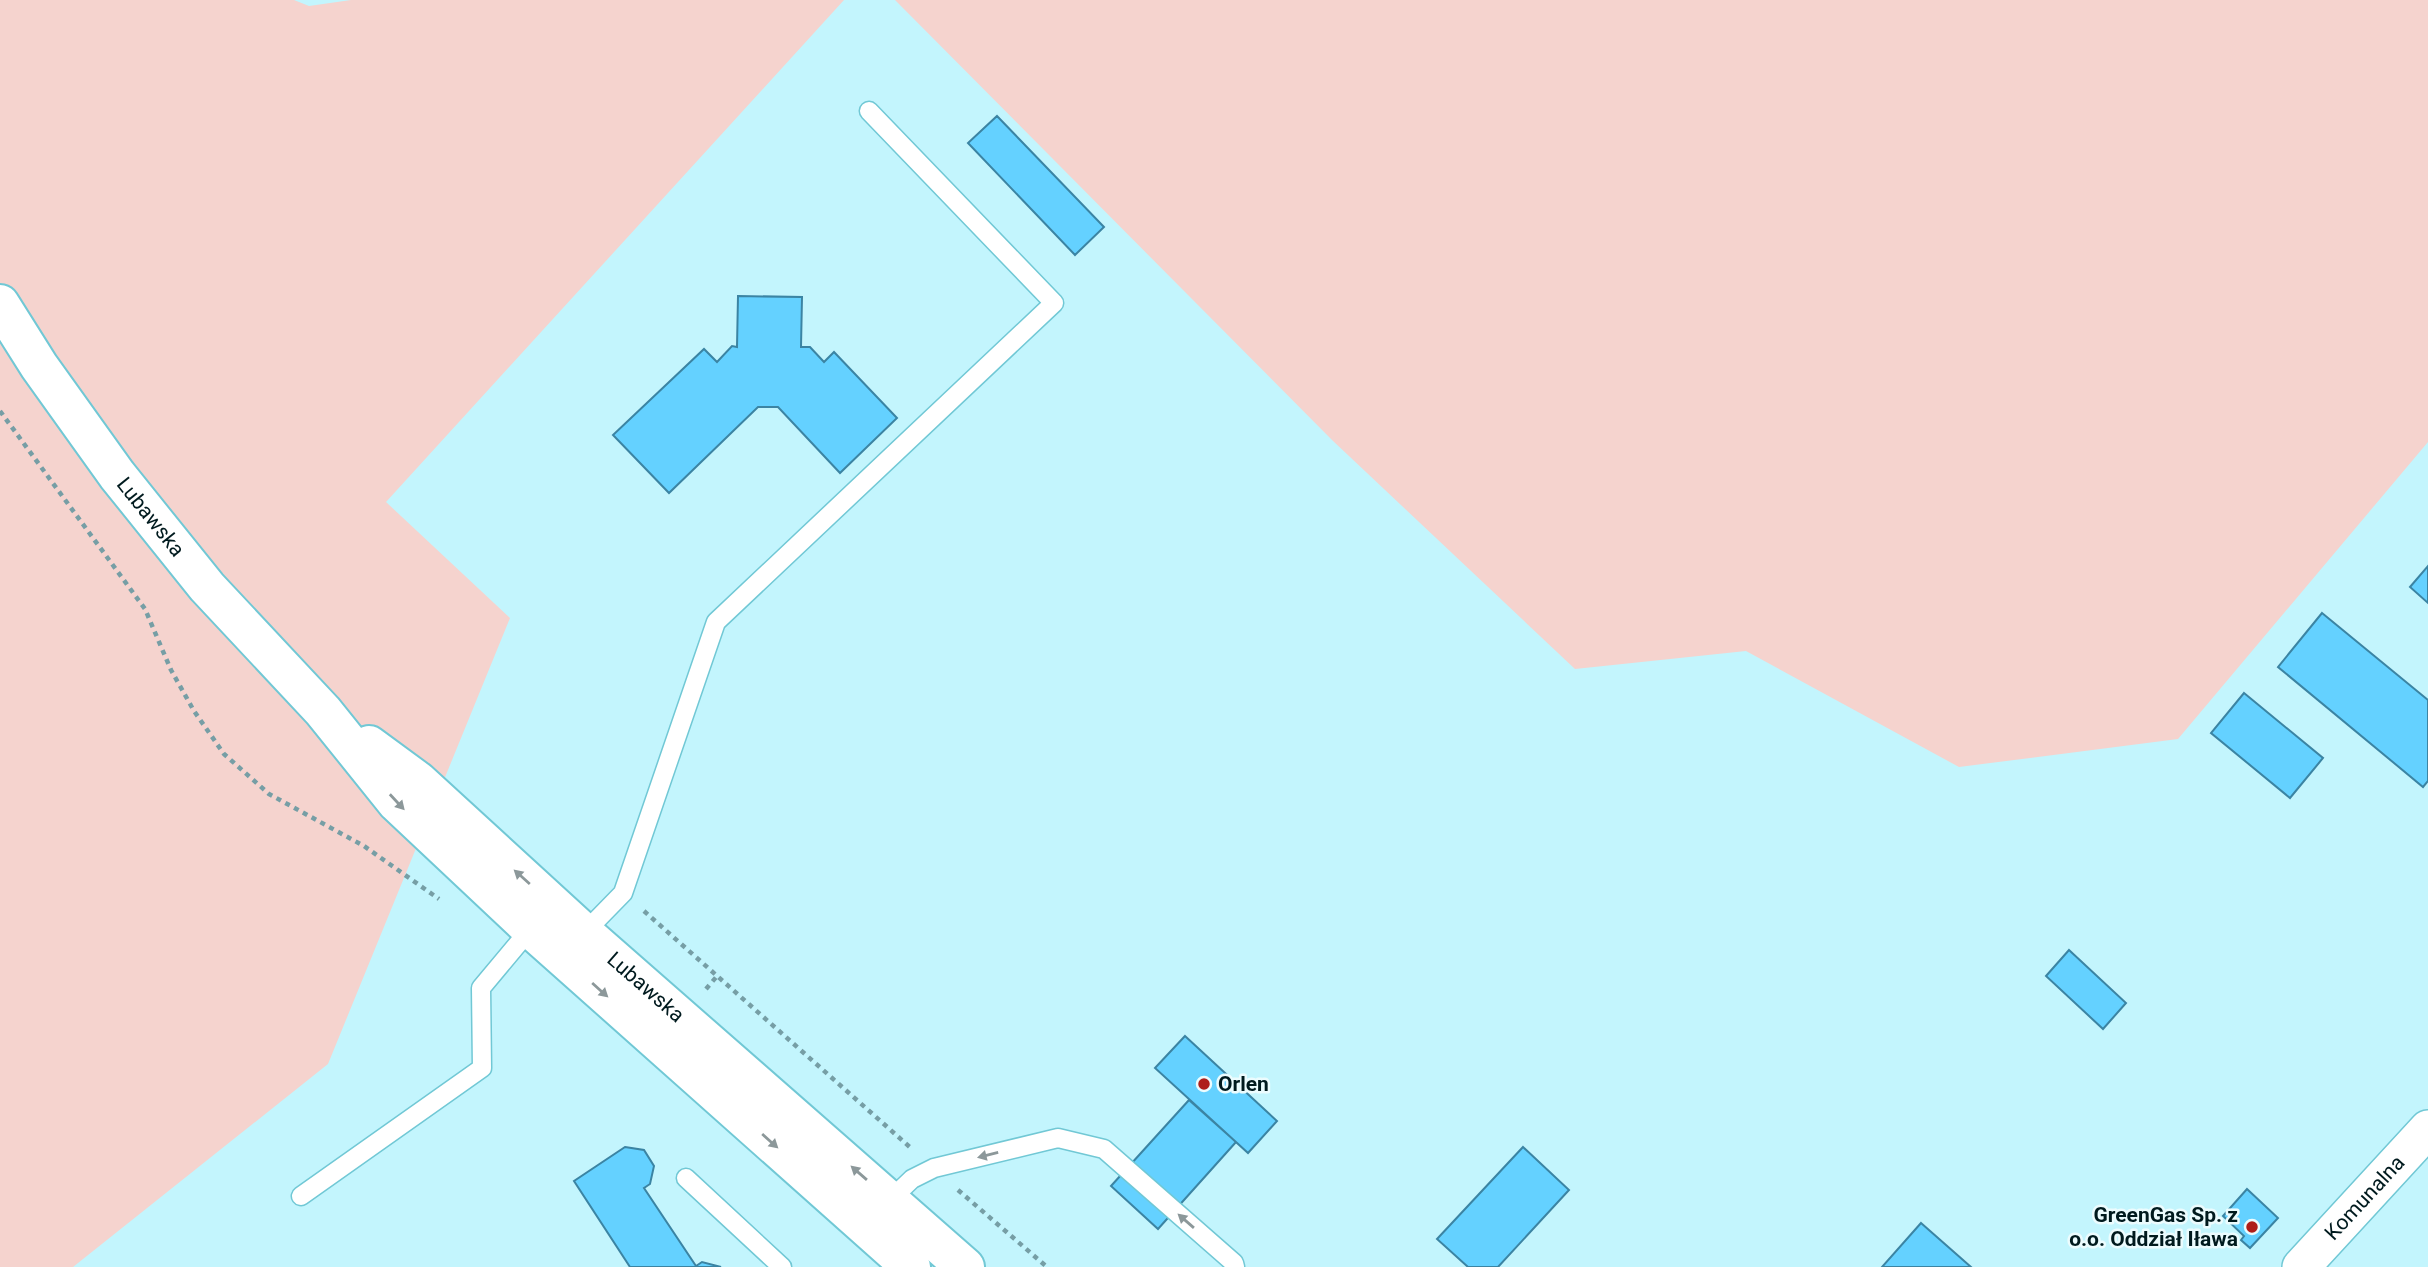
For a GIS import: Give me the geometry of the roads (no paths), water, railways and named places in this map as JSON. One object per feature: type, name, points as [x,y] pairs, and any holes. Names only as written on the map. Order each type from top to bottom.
[{"type":"main road","name":"Lubawska","points":[[0,304],[39,366],[117,475],[207,587],[323,711],[418,781],[541,916],[877,1213],[965,1267]]},
{"type":"main road","name":"Lubawska","points":[[877,1213],[911,1267]]},
{"type":"street","name":"Komunalna","points":[[2301,1267],[2428,1129]]},
{"type":"lane","points":[[573,944],[623,893],[716,622],[1054,303],[869,111]]},
{"type":"lane","points":[[301,1196],[482,1068],[481,988],[541,916]]},
{"type":"lane","points":[[877,1213],[912,1179],[934,1168],[1058,1138],[1104,1149],[1234,1263],[1235,1267]]},
{"type":"lane","points":[[686,1178],[782,1267]]},
{"type":"place","name":"Orlen","points":[[1204,1084]]},
{"type":"place","name":"GreenGas Sp. z o.o. Oddział Iława","points":[[2252,1227]]}]
